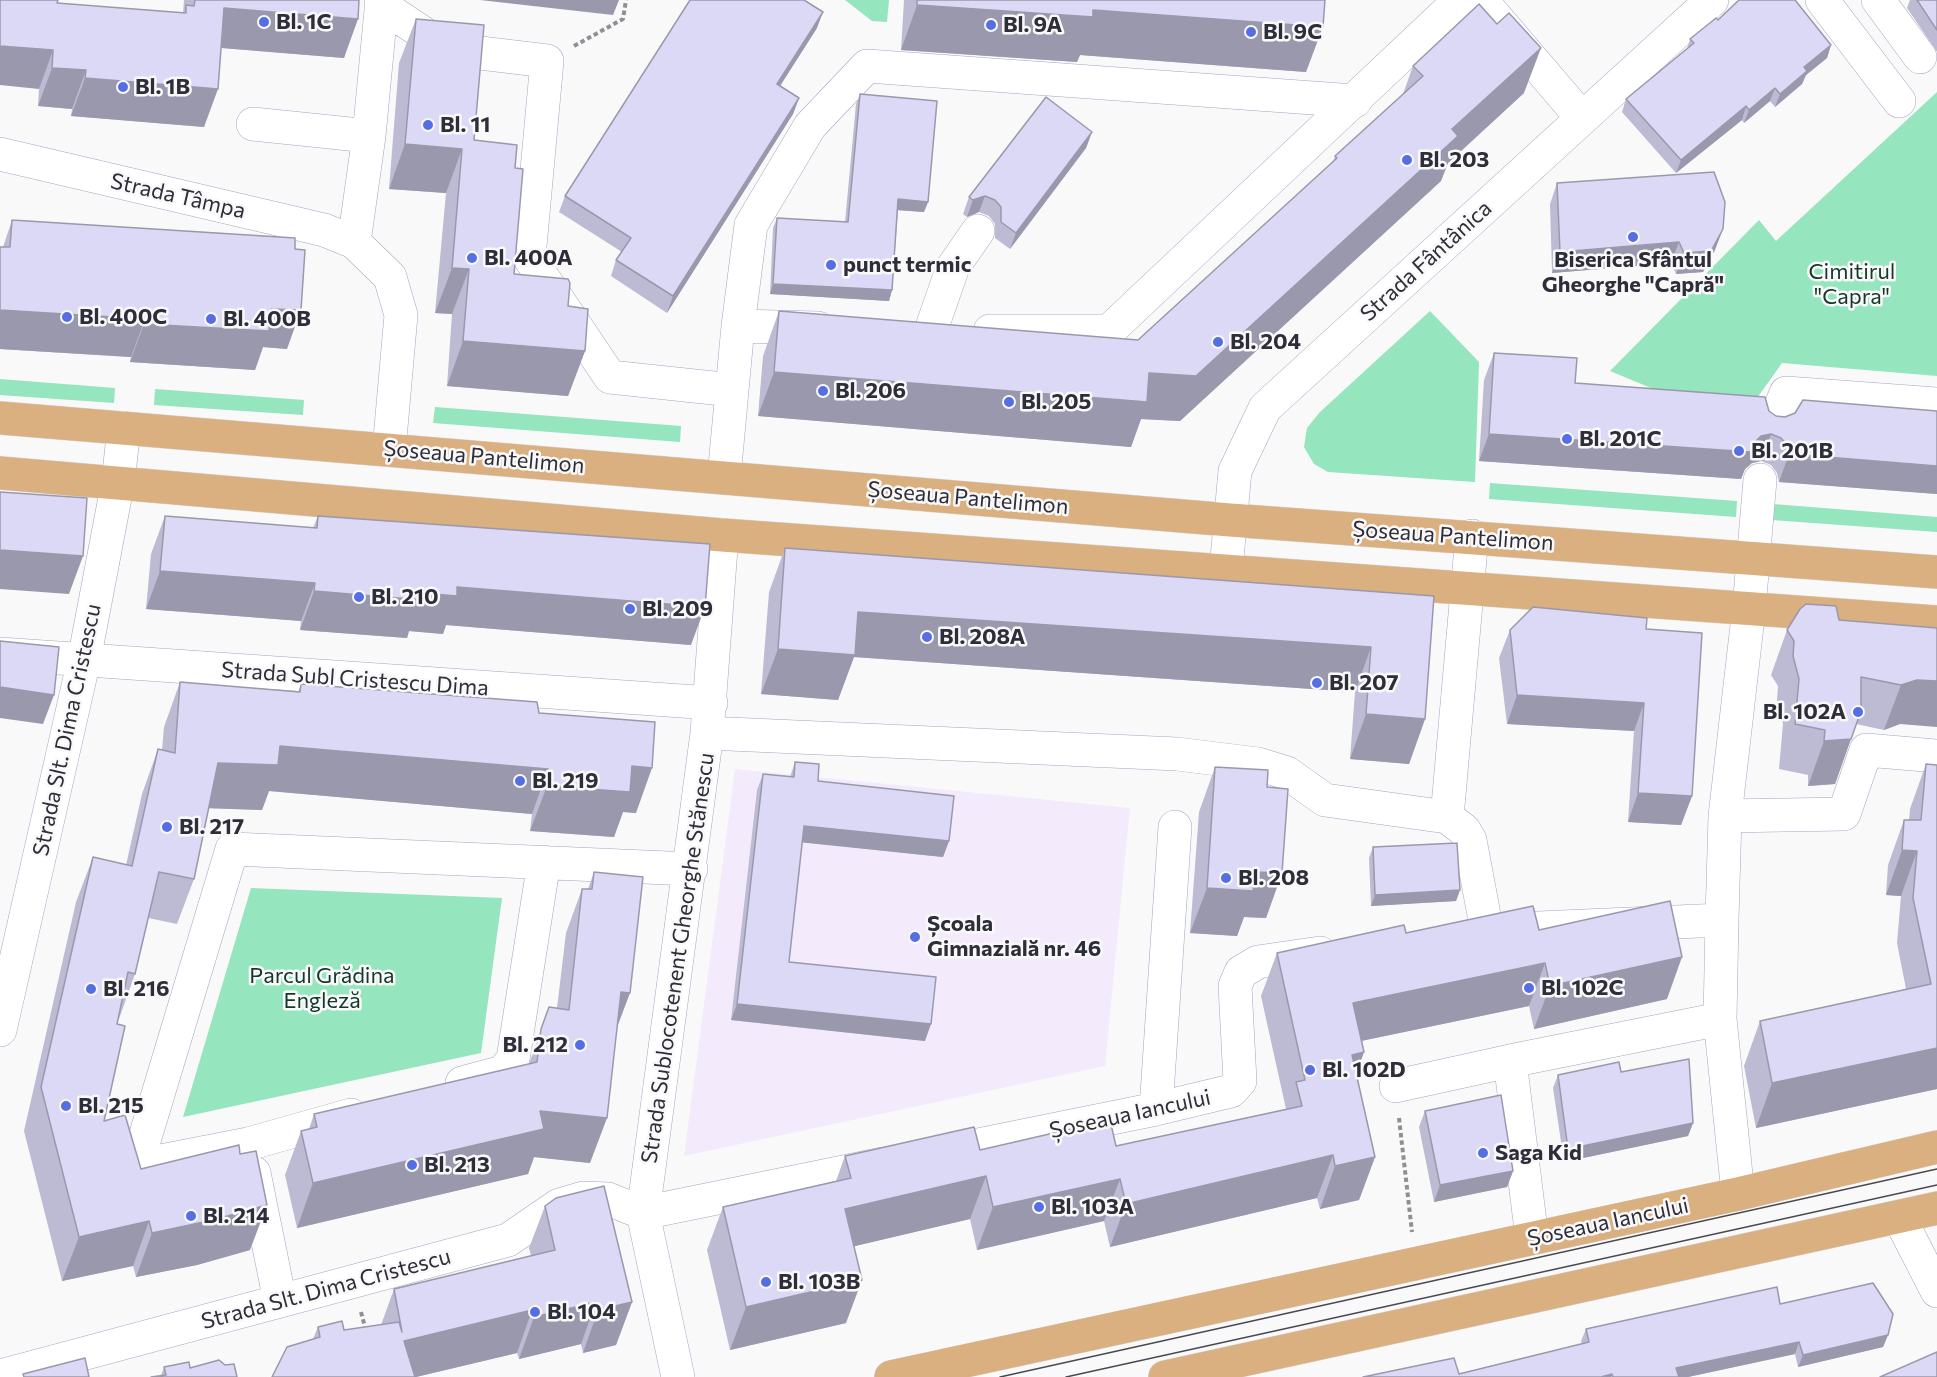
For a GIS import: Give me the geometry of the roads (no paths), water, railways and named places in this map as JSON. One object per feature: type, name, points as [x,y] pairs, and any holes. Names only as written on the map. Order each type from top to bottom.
[{"type":"main road","name":"Șoseaua Pantelimon","points":[[0,418],[1230,519],[1937,572]]},
{"type":"main road","points":[[0,473],[722,535],[1226,569],[1937,622]]},
{"type":"main road","name":"Șoseaua Iancului","points":[[891,1377],[1738,1194],[1937,1147]]},
{"type":"main road","points":[[1165,1377],[1937,1208]]},
{"type":"street","points":[[897,330],[1109,332],[1460,0]]},
{"type":"street","points":[[1480,0],[1582,118]]},
{"type":"street","name":"Strada Fântânica","points":[[1226,569],[1235,471],[1265,408],[1712,0]]},
{"type":"street","points":[[1822,0],[1899,101]]},
{"type":"street","points":[[1878,0],[1920,57]]},
{"type":"street","points":[[381,2],[447,49],[547,61],[529,257],[610,377],[732,390]]},
{"type":"street","points":[[354,242],[369,136],[381,2]]},
{"type":"street","points":[[724,477],[738,326],[751,225],[810,126],[867,66],[1355,101]]},
{"type":"street","points":[[253,124],[369,136]]},
{"type":"street","name":"Strada Tâmpa","points":[[0,154],[324,230],[354,242],[390,277],[401,315],[389,450]]},
{"type":"street","points":[[931,330],[953,267],[978,231]]},
{"type":"street","points":[[738,326],[852,328]]},
{"type":"street","points":[[1773,426],[1786,393],[1937,404]]},
{"type":"street","name":"Strada Slt. Dima Cristescu","points":[[0,1030],[84,660],[118,482],[124,428]]},
{"type":"street","points":[[1738,1194],[1720,1019],[1725,816],[1749,608],[1760,480]]},
{"type":"street","name":"Strada Sublocotenent Gheorghe Stănescu","points":[[678,1377],[644,1213],[691,869],[709,718],[722,535]]},
{"type":"street","points":[[1472,536],[1447,817],[1464,830],[1470,840],[1487,931]]},
{"type":"street","name":"Strada Subl Cristescu Dima","points":[[0,654],[709,718],[1177,754],[1258,764],[1287,773],[1325,800],[1447,817]]},
{"type":"street","points":[[1725,816],[1844,814],[1866,750],[1937,756]]},
{"type":"street","points":[[1156,1109],[1175,827]]},
{"type":"street","points":[[381,1106],[248,1144],[156,1162],[146,1157],[143,1144],[232,849],[691,869]]},
{"type":"street","points":[[436,1091],[503,1072],[513,1059],[544,862]]},
{"type":"street","points":[[1452,935],[1487,931],[1722,920]]},
{"type":"street","name":"Șoseaua Iancului","points":[[644,1213],[1156,1109],[1231,1091],[1240,1081],[1235,986],[1241,972],[1258,962],[1349,949]]},
{"type":"street","points":[[1396,1086],[1720,1019]]},
{"type":"street","points":[[1510,1061],[1532,1238]]},
{"type":"street","points":[[248,1144],[280,1300]]},
{"type":"street","name":"Strada Slt. Dima Cristescu","points":[[0,1376],[508,1240],[559,1206],[583,1198],[608,1199],[644,1213]]},
{"type":"street","points":[[1899,1217],[1937,1291]]},
{"type":"tram line","points":[[1000,1377],[1937,1169]]},
{"type":"tram line","points":[[1066,1377],[1937,1185]]},
{"type":"place","name":"Bl. 1C","points":[[264,22]]},
{"type":"place","name":"Bl. 9A","points":[[991,25]]},
{"type":"place","name":"Bl. 9C","points":[[1251,32]]},
{"type":"place","name":"Bl. 1B","points":[[123,87]]},
{"type":"place","name":"Bl. 11","points":[[428,125]]},
{"type":"place","name":"Bl. 203","points":[[1407,160]]},
{"type":"place","name":"Biserica Sfântul Gheorghe \"Capră\"","points":[[1633,237]]},
{"type":"place","name":"Bl. 400A","points":[[472,258]]},
{"type":"place","name":"punct termic","points":[[831,265]]},
{"type":"place","name":"Bl. 400C","points":[[67,317]]},
{"type":"place","name":"Bl. 400B","points":[[211,319]]},
{"type":"place","name":"Bl. 204","points":[[1218,342]]},
{"type":"place","name":"Bl. 206","points":[[823,391]]},
{"type":"place","name":"Bl. 205","points":[[1009,402]]},
{"type":"place","name":"Bl. 201C","points":[[1567,439]]},
{"type":"place","name":"Bl. 201B","points":[[1739,451]]},
{"type":"place","name":"Bl. 210","points":[[359,597]]},
{"type":"place","name":"Bl. 209","points":[[630,609]]},
{"type":"place","name":"Bl. 208A","points":[[927,637]]},
{"type":"place","name":"Bl. 207","points":[[1317,683]]},
{"type":"place","name":"Bl. 102A","points":[[1858,712]]},
{"type":"place","name":"Bl. 219","points":[[520,781]]},
{"type":"place","name":"Bl. 217","points":[[167,827]]},
{"type":"place","name":"Bl. 208","points":[[1226,878]]},
{"type":"place","name":"Școala Gimnazială nr. 46","points":[[915,937]]},
{"type":"place","name":"Bl. 102C","points":[[1529,988]]},
{"type":"place","name":"Bl. 216","points":[[91,989]]},
{"type":"place","name":"Bl. 212","points":[[580,1045]]},
{"type":"place","name":"Bl. 102D","points":[[1310,1070]]},
{"type":"place","name":"Bl. 215","points":[[66,1106]]},
{"type":"place","name":"Saga Kid","points":[[1483,1153]]},
{"type":"place","name":"Bl. 213","points":[[412,1165]]},
{"type":"place","name":"Bl. 103A","points":[[1039,1207]]},
{"type":"place","name":"Bl. 214","points":[[191,1216]]},
{"type":"place","name":"Bl. 103B","points":[[766,1282]]},
{"type":"place","name":"Bl. 104","points":[[535,1312]]},
{"type":"park label","name":"Cimitirul \"Capra\"","points":[[1852,284]]},
{"type":"park label","name":"Parcul Grădina Engleză","points":[[322,988]]}]
